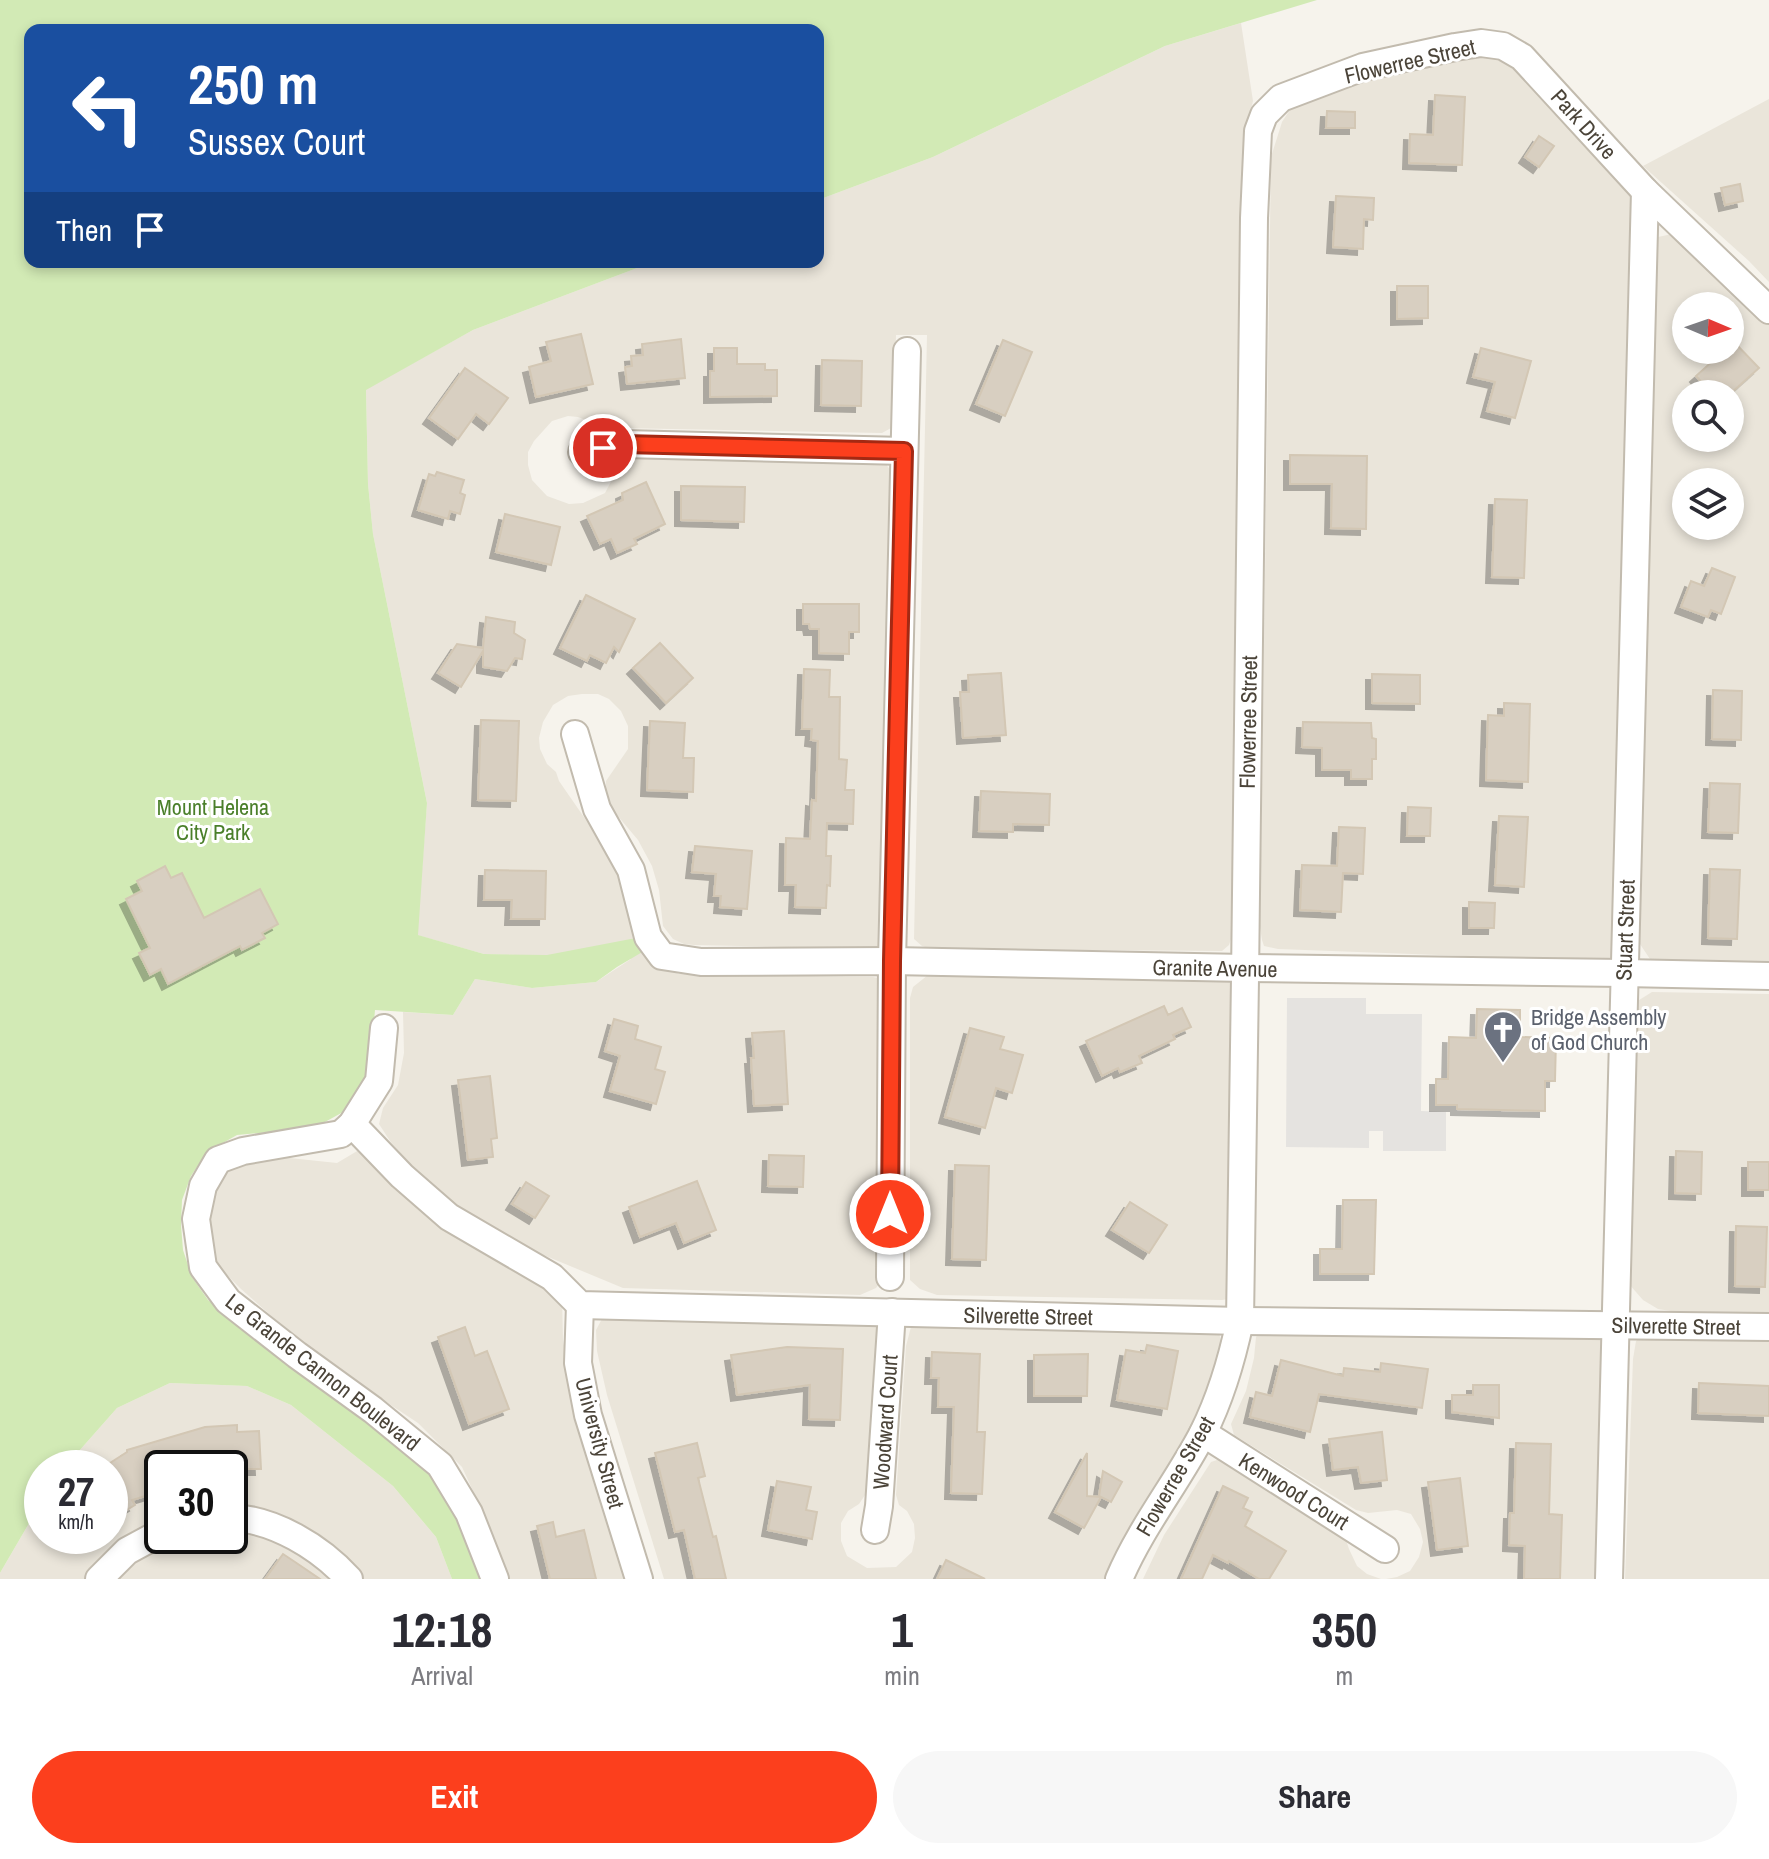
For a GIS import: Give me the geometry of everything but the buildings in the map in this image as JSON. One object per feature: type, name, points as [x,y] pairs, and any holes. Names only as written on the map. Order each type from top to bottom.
[{"type":"street","name":"Flowerree Street","points":[[1119,1579],[1129,1555],[1203,1433],[1217,1400],[1240,1321],[1254,218],[1258,131],[1264,115],[1281,98],[1363,67],[1481,43],[1503,46],[1522,57]]},
{"type":"street","name":"Park Drive","points":[[1522,57],[1645,191],[1769,310]]},
{"type":"street","name":"Stuart Street","points":[[1609,1579],[1645,191]]},
{"type":"street","points":[[890,1277],[892,961],[907,351]]},
{"type":"street","points":[[582,452],[624,444],[904,451]]},
{"type":"street","name":"Granite Avenue","points":[[575,734],[597,809],[631,870],[648,937],[662,956],[701,962],[892,961],[1769,976]]},
{"type":"street","points":[[384,1028],[379,1081],[352,1124],[402,1176],[449,1217],[552,1277],[580,1305]]},
{"type":"street","name":"Le Grande Cannon Boulevard","points":[[352,1124],[341,1134],[243,1151],[218,1160],[203,1186],[196,1219],[203,1267],[228,1301],[373,1410],[440,1465],[469,1513],[495,1579]]},
{"type":"street","name":"Silverette Street","points":[[580,1305],[1240,1321],[1769,1327]]},
{"type":"street","name":"University Street","points":[[580,1305],[578,1363],[588,1415],[639,1579]]},
{"type":"street","name":"Woodward Court","points":[[875,1530],[892,1312]]},
{"type":"street","name":"Kenwood Court","points":[[1203,1433],[1385,1549]]},
{"type":"street","points":[[248,1520],[286,1531],[322,1555],[349,1579]]},
{"type":"street","points":[[99,1579],[127,1551],[144,1542]]},
{"type":"shaded area","points":[[1241,23],[1253,101],[1245,215],[1232,936],[1229,945],[1222,951],[932,949],[914,939],[927,335],[896,335],[894,420],[891,428],[882,433],[619,428],[604,427],[568,416],[552,421],[528,452],[528,465],[532,480],[547,496],[569,504],[583,503],[605,493],[617,470],[634,458],[880,461],[890,470],[881,944],[874,949],[694,945],[673,939],[663,926],[659,890],[652,866],[638,840],[609,803],[606,790],[606,781],[628,749],[628,726],[621,711],[609,699],[598,694],[568,696],[553,705],[543,722],[539,738],[547,764],[556,772],[559,781],[615,862],[658,965],[679,974],[882,979],[883,1279],[876,1288],[860,1295],[623,1288],[534,1251],[458,1211],[420,1177],[379,1124],[383,1108],[398,1085],[404,1053],[403,1012],[453,1015],[475,979],[532,988],[596,982],[631,959],[484,954],[417,935],[427,803],[373,534],[368,484],[366,389],[473,330],[637,268],[824,268],[824,198],[933,157],[1165,46]]},
{"type":"shaded area","points":[[1450,53],[1504,53],[1597,145],[1634,199],[1613,956],[1604,961],[1278,949],[1264,946],[1262,940],[1271,157],[1282,122],[1295,102]]},
{"type":"shaded area","points":[[1769,99],[1769,282],[1643,166]]},
{"type":"shaded area","points":[[1672,234],[1737,292],[1672,292],[1672,364],[1744,364],[1744,299],[1769,321],[1769,967],[1666,965],[1650,959],[1638,941],[1658,237]]},
{"type":"shaded area","points":[[1069,964],[1238,976],[1228,1299],[937,1295],[920,1289],[910,1280],[910,998],[913,987],[928,975]]},
{"type":"shaded area","points":[[1652,992],[1769,994],[1769,1315],[1684,1313],[1658,1309],[1643,1300],[1629,1284],[1636,1002]]},
{"type":"shaded area","points":[[1287,998],[1366,998],[1366,1014],[1422,1014],[1421,1111],[1446,1112],[1446,1151],[1383,1151],[1383,1131],[1369,1131],[1369,1148],[1286,1147]]},
{"type":"shaded area","points":[[364,1147],[562,1295],[563,1340],[574,1400],[629,1579],[505,1579],[495,1539],[462,1467],[418,1423],[314,1354],[216,1264],[209,1217],[220,1175],[261,1155],[337,1163]]},
{"type":"shaded area","points":[[603,1317],[874,1320],[879,1331],[867,1487],[859,1504],[848,1511],[841,1523],[841,1541],[847,1556],[867,1568],[896,1567],[912,1552],[914,1524],[907,1511],[899,1505],[896,1495],[906,1346],[911,1327],[921,1319],[1219,1332],[1221,1342],[1215,1377],[1204,1408],[1132,1526],[1107,1579],[664,1579],[607,1395],[597,1351],[596,1330]]},
{"type":"shaded area","points":[[1262,1330],[1606,1336],[1602,1579],[1386,1579],[1410,1571],[1419,1557],[1423,1542],[1411,1514],[1397,1510],[1368,1513],[1356,1510],[1234,1435],[1231,1424],[1246,1391],[1256,1337]]},
{"type":"shaded area","points":[[1645,1333],[1769,1335],[1769,1579],[1625,1579],[1633,1359],[1636,1341]]},
{"type":"shaded area","points":[[170,1383],[247,1386],[291,1405],[393,1486],[436,1537],[452,1579],[364,1579],[337,1549],[309,1532],[248,1517],[248,1450],[144,1450],[144,1537],[128,1549],[128,1450],[80,1450],[117,1408]]},
{"type":"shaded area","points":[[1220,1459],[1344,1534],[1357,1566],[1381,1579],[1143,1579],[1164,1535],[1211,1462]]},
{"type":"shaded area","points":[[24,1532],[24,1554],[121,1554],[87,1579],[0,1579],[0,1573]]},
{"type":"shaded area","points":[[248,1532],[283,1539],[340,1579],[113,1579],[144,1554],[248,1554]]},
{"type":"green space","name":"Mount Helena City Park","points":[[0,0],[1317,0],[1165,46],[933,157],[824,198],[824,24],[24,24],[24,268],[637,268],[473,330],[366,390],[368,484],[373,534],[427,803],[418,935],[484,954],[547,955],[636,938],[644,951],[596,982],[532,988],[475,979],[453,1015],[375,1010],[370,1068],[345,1111],[314,1128],[237,1135],[203,1158],[191,1176],[182,1200],[183,1250],[192,1277],[208,1300],[425,1468],[446,1493],[483,1579],[452,1579],[436,1537],[393,1486],[291,1405],[247,1386],[170,1383],[117,1408],[80,1450],[24,1450],[24,1532],[0,1573]]},
{"type":"place","name":"Bridge Assembly of God Church","points":[[1503,1064]]},
{"type":"route","points":[[603,448],[624,444],[904,451],[892,961],[890,1214]]}]
